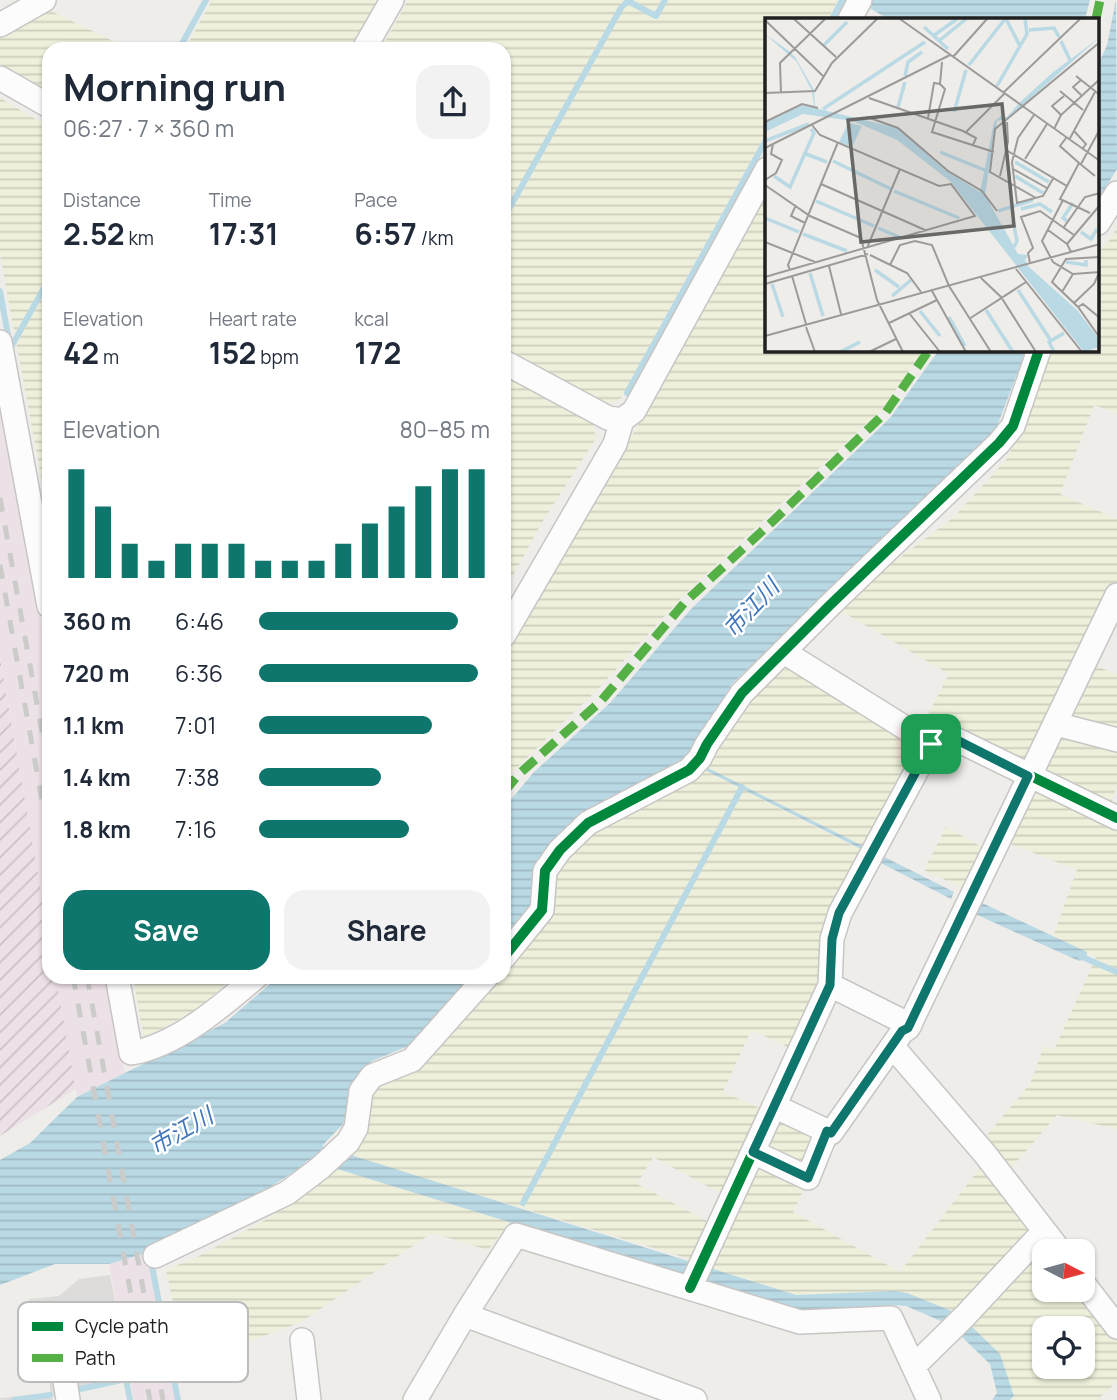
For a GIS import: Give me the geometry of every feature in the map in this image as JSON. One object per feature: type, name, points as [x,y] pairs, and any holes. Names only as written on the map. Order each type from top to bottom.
[{"type":"street","points":[[0,25],[44,0]]},
{"type":"street","points":[[368,42],[392,0]]},
{"type":"street","points":[[851,18],[860,0]]},
{"type":"street","points":[[0,78],[42,102]]},
{"type":"street","points":[[511,623],[615,444],[622,420],[634,411],[765,174]]},
{"type":"street","points":[[1100,220],[1117,193]]},
{"type":"street","points":[[0,342],[42,566]]},
{"type":"street","points":[[511,948],[542,910],[545,871],[560,850],[588,823],[689,770],[700,758],[742,693],[999,443],[1013,426],[1039,352]]},
{"type":"street","points":[[511,366],[608,418],[622,420]]},
{"type":"street","points":[[774,1106],[831,1133],[893,1048],[902,1031],[910,1025],[1117,596]]},
{"type":"street","points":[[784,652],[931,744]]},
{"type":"street","points":[[1056,724],[1117,740]]},
{"type":"street","points":[[691,1285],[830,985],[832,939],[839,913],[931,744],[951,737],[1117,818]]},
{"type":"street","points":[[118,984],[131,1053],[151,1050],[216,1010],[247,984]]},
{"type":"street","points":[[155,1256],[287,1193],[320,1168],[356,1129],[361,1091],[372,1076],[412,1059],[480,984]]},
{"type":"street","points":[[830,985],[910,1025]]},
{"type":"street","points":[[893,1048],[985,1154],[1050,1239]]},
{"type":"street","points":[[753,1152],[808,1178],[827,1131]]},
{"type":"street","points":[[914,1366],[1044,1231]]},
{"type":"street","points":[[415,1400],[516,1235],[691,1285],[800,1322],[891,1318],[929,1400]]},
{"type":"street","points":[[1096,1300],[1117,1327]]},
{"type":"street","points":[[465,1315],[692,1399]]},
{"type":"street","points":[[302,1340],[309,1400]]},
{"type":"street","points":[[65,1382],[68,1400]]},
{"type":"shaded area","points":[[0,395],[42,627],[42,896],[0,658]]},
{"type":"shaded area","points":[[0,658],[42,896],[42,984],[57,984],[76,1089],[0,1136]]},
{"type":"shaded area","points":[[57,984],[108,984],[125,1073],[77,1097]]},
{"type":"shaded area","points":[[149,1252],[159,1302],[116,1302],[109,1264]]},
{"type":"shaded area","points":[[110,1275],[115,1302],[30,1302],[29,1299],[59,1296],[79,1279]]},
{"type":"shaded area","points":[[49,1382],[117,1382],[52,1397],[53,1400],[0,1400],[50,1393]]},
{"type":"shaded area","points":[[131,1382],[174,1382],[178,1400],[134,1400]]},
{"type":"green space","points":[[212,0],[382,0],[358,42],[189,42]]},
{"type":"green space","points":[[408,0],[838,0],[829,18],[765,18],[765,135],[621,398],[613,403],[601,403],[511,354],[511,42],[385,42]]},
{"type":"green space","points":[[47,9],[115,42],[42,42],[42,88],[0,64],[0,33]]},
{"type":"green space","points":[[0,98],[42,123],[42,481],[0,255]]},
{"type":"green space","points":[[765,195],[765,352],[922,352],[883,408],[683,596],[598,689],[511,773],[511,643],[614,466],[622,443],[628,443]]},
{"type":"green space","points":[[1117,226],[1117,413],[1094,405],[1060,494],[1117,519],[1117,582],[1052,723],[1031,759],[1017,763],[920,730],[949,674],[834,607],[954,517],[1006,460],[1030,412],[1049,352],[1100,352],[1100,251],[1112,237]]},
{"type":"green space","points":[[511,379],[593,424],[596,438],[541,524],[511,579]]},
{"type":"green space","points":[[792,665],[923,745],[862,846],[706,767],[748,694]]},
{"type":"green space","points":[[1092,665],[1117,674],[1117,735],[1069,716]]},
{"type":"green space","points":[[1060,733],[1117,744],[1117,786],[1110,805],[1049,778],[1042,764]]},
{"type":"green space","points":[[705,770],[863,851],[823,983],[790,1048],[751,1030],[723,1092],[762,1109],[724,1195],[653,1157],[637,1184],[711,1223],[693,1260],[350,1156],[363,1136],[366,1094],[487,984],[511,984],[511,953],[549,884],[591,827],[696,771]]},
{"type":"green space","points":[[1026,787],[1117,828],[1117,1129],[1057,1115],[1006,1174],[981,1142],[1030,1084],[1044,1046],[1054,1050],[1096,957],[1053,937],[1077,870],[1001,840]]},
{"type":"green space","points":[[946,827],[987,850],[967,890],[924,870]]},
{"type":"green space","points":[[134,984],[226,984],[197,1009],[144,1039]]},
{"type":"green space","points":[[773,1115],[820,1133],[805,1172],[765,1152]]},
{"type":"green space","points":[[762,1161],[807,1182],[793,1212],[900,1272],[985,1161],[1036,1225],[959,1314],[907,1293],[895,1291],[796,1295],[707,1267],[750,1168]]},
{"type":"green space","points":[[335,1168],[510,1222],[488,1250],[432,1233],[301,1322],[248,1342],[248,1302],[173,1302],[166,1270],[197,1257],[267,1219]]},
{"type":"green space","points":[[1032,1251],[1032,1302],[1093,1302],[1117,1332],[1117,1382],[1097,1400],[1010,1400],[1013,1396],[967,1322]]},
{"type":"water","points":[[872,0],[1090,0],[1085,18],[886,18],[868,7]]},
{"type":"water","points":[[1116,0],[1117,169],[1100,197],[1100,61],[1107,45]]},
{"type":"water","name":"市江川","points":[[938,352],[1025,352],[995,432],[732,684],[695,746],[682,759],[586,815],[534,899],[526,917],[511,934],[511,800],[533,773],[610,703],[691,609],[890,418]]},
{"type":"water","points":[[706,767],[954,892],[951,899],[875,860],[859,848],[705,770]]},
{"type":"water","points":[[978,901],[1087,952],[1086,959],[1079,961],[973,913]]},
{"type":"water","name":"市江川","points":[[270,984],[466,984],[411,1045],[372,1061],[355,1080],[349,1111],[343,1124],[322,1146],[796,1295],[895,1291],[907,1293],[959,1314],[1000,1354],[1014,1396],[1010,1400],[992,1400],[997,1393],[990,1364],[943,1322],[906,1306],[801,1312],[308,1160],[245,1203],[149,1252],[109,1264],[55,1264],[0,1285],[0,1160],[30,1143],[77,1097],[225,1023]]},
{"type":"waterway","points":[[183,42],[206,0]]},
{"type":"waterway","points":[[511,205],[621,8],[628,1],[656,16],[665,0]]},
{"type":"waterway","points":[[833,18],[842,0]]},
{"type":"waterway","points":[[627,393],[765,142]]},
{"type":"waterway","points":[[0,291],[9,341]]},
{"type":"waterway","points":[[10,349],[42,292]]},
{"type":"waterway","points":[[523,1203],[742,787]]},
{"type":"waterway","points":[[1080,956],[1117,972]]},
{"type":"waterway","points":[[151,1261],[159,1302]]},
{"type":"waterway","points":[[71,1391],[112,1382]]},
{"type":"waterway","points":[[127,1382],[130,1400]]},
{"type":"waterway","points":[[175,1382],[178,1400]]},
{"type":"waterway","points":[[14,1400],[50,1395]]},
{"type":"railway","points":[[0,498],[42,732]]},
{"type":"railway","points":[[0,565],[42,801]]},
{"type":"railway","points":[[74,984],[132,1302]]},
{"type":"railway","points":[[88,984],[145,1302]]},
{"type":"railway","points":[[147,1382],[150,1400]]},
{"type":"railway","points":[[160,1382],[163,1400]]},
{"type":"marked path","points":[[1096,18],[1100,0]]},
{"type":"marked path","points":[[511,784],[601,701],[685,602],[886,412],[928,352]]},
{"type":"cycle path","points":[[511,948],[542,910],[545,871],[560,850],[588,823],[689,770],[700,758],[742,693],[999,443],[1013,426],[1038,352]]},
{"type":"cycle path","points":[[690,1288],[830,985],[832,939],[840,913],[931,744],[951,737],[1117,818]]},
{"type":"route","points":[[951,737],[1028,776],[908,1028],[902,1031],[893,1048],[831,1133],[827,1131],[808,1178],[753,1152],[830,985],[832,939],[839,913],[931,744],[951,737]]}]
